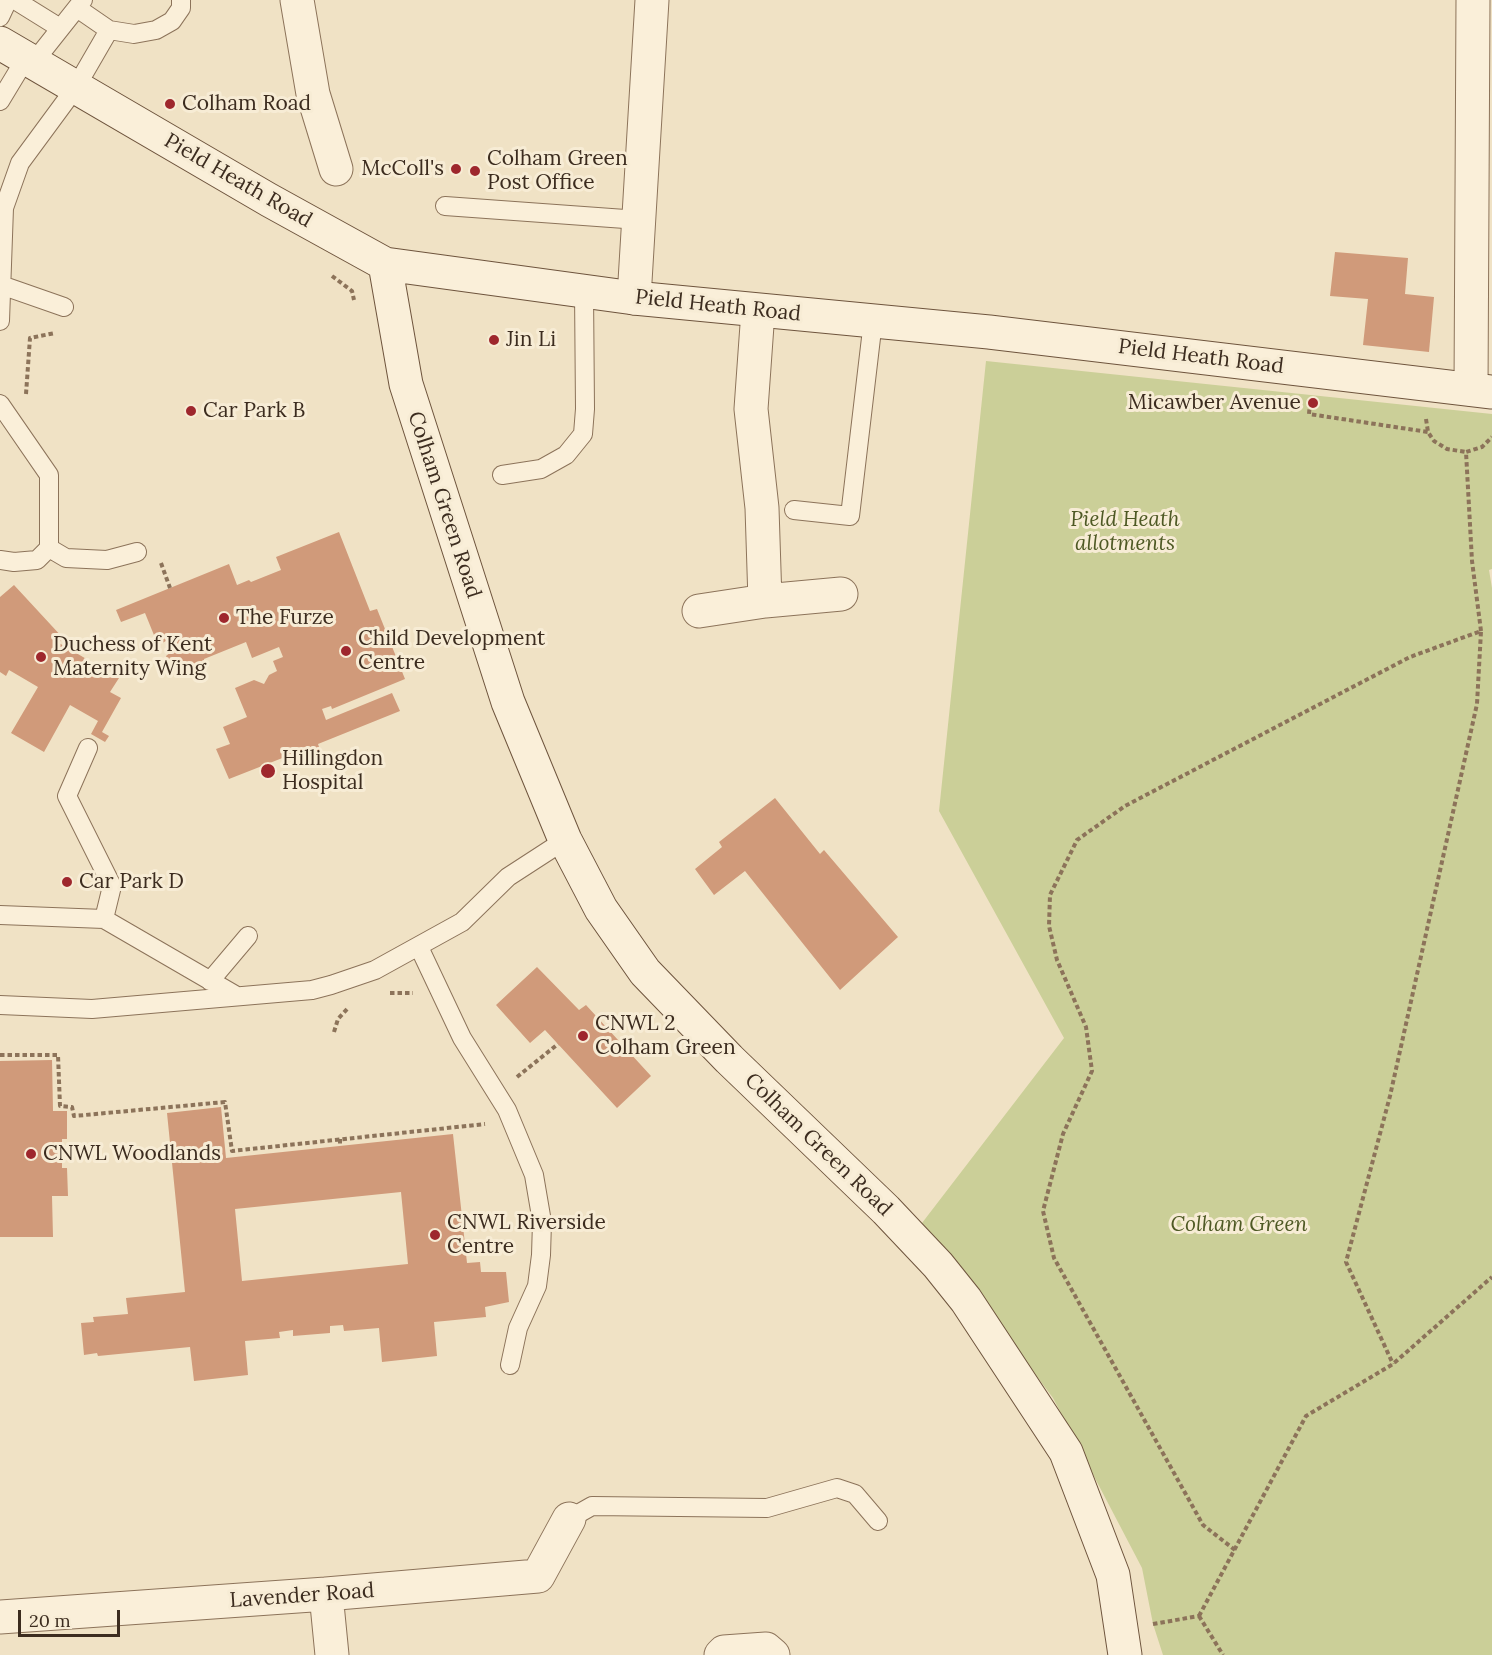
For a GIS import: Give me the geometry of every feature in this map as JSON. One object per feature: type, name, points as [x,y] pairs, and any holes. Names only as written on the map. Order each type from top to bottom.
[{"type":"street","points":[[297,0],[313,94],[336,169]]},
{"type":"street","points":[[634,298],[652,0]]},
{"type":"street","points":[[1473,0],[1481,390]]},
{"type":"street","name":"Pield Heath Road","points":[[20,55],[269,200],[385,264],[634,298],[989,332],[1481,390]]},
{"type":"street","name":"Colham Green Road","points":[[385,264],[406,384],[508,702],[565,840],[601,909],[645,972],[729,1059],[886,1210],[938,1265],[966,1300],[1066,1452],[1109,1563],[1125,1655]]},
{"type":"street","points":[[758,311],[752,409],[762,507],[765,601]]},
{"type":"street","points":[[699,611],[765,601],[841,594]]},
{"type":"street","name":"Lavender Road","points":[[0,1617],[326,1594],[538,1576],[569,1519]]},
{"type":"street","points":[[326,1594],[332,1655]]},
{"type":"street","points":[[721,1655],[724,1652],[766,1650],[773,1655]]},
{"type":"lane","points":[[0,17],[8,0]]},
{"type":"lane","points":[[15,0],[60,28]]},
{"type":"lane","points":[[0,101],[20,55],[60,28],[80,4],[109,30],[134,34],[156,30],[172,21],[181,8],[181,0]]},
{"type":"lane","points":[[0,321],[1,240],[4,208],[20,164],[76,87],[109,30]]},
{"type":"lane","points":[[445,206],[639,220]]},
{"type":"lane","points":[[1,285],[64,307]]},
{"type":"lane","points":[[502,475],[541,469],[566,455],[583,434],[585,409],[584,291]]},
{"type":"lane","points":[[794,510],[850,516],[873,321]]},
{"type":"lane","points":[[0,404],[49,475],[49,548],[37,560],[14,562],[0,560]]},
{"type":"lane","points":[[49,548],[66,558],[107,560],[137,552]]},
{"type":"lane","points":[[88,748],[67,796],[112,886],[104,919]]},
{"type":"lane","points":[[0,1005],[92,1009],[312,990],[331,985],[375,970],[462,922],[508,877],[565,840]]},
{"type":"lane","points":[[0,915],[104,919],[235,995]]},
{"type":"lane","points":[[210,981],[248,936]]},
{"type":"lane","points":[[419,946],[462,1038],[498,1092],[534,1175],[542,1222],[537,1286],[518,1328],[510,1365]]},
{"type":"lane","points":[[569,1519],[592,1506],[767,1508],[837,1488],[855,1494],[878,1521]]},
{"type":"path","points":[[323,270],[352,291],[357,310]]},
{"type":"path","points":[[23,437],[30,338],[64,331]]},
{"type":"path","points":[[1312,390],[1309,414],[1428,432]]},
{"type":"path","points":[[1427,414],[1428,432],[1434,441],[1448,449],[1466,452],[1482,447],[1492,437]]},
{"type":"path","points":[[1393,1364],[1346,1262],[1390,1096],[1477,704],[1481,632],[1472,561],[1466,452]]},
{"type":"path","points":[[159,558],[170,588]]},
{"type":"path","points":[[1235,1550],[1203,1525],[1054,1258],[1043,1211],[1063,1134],[1092,1071],[1086,1027],[1057,960],[1049,926],[1050,895],[1077,840],[1125,806],[1410,657],[1481,632]]},
{"type":"path","points":[[388,993],[419,995]]},
{"type":"path","points":[[334,1032],[338,1019],[352,1005]]},
{"type":"path","points":[[498,1092],[558,1044]]},
{"type":"path","points":[[0,1055],[58,1055],[60,1106],[72,1107],[74,1116],[225,1102],[232,1151],[493,1124]]},
{"type":"path","points":[[340,1139],[340,1146]]},
{"type":"path","points":[[1199,1616],[1306,1416],[1393,1364],[1492,1277]]},
{"type":"path","points":[[1153,1624],[1199,1616]]},
{"type":"path","points":[[1199,1616],[1223,1655]]},
{"type":"green space","name":"Colham Green","points":[[986,361],[1492,414],[1492,569],[1489,570],[1492,588],[1492,1655],[1163,1655],[1153,1624],[1142,1568],[1053,1398],[922,1223],[1064,1038],[939,811]]},
{"type":"building","points":[[1335,252],[1408,258],[1405,294],[1434,297],[1429,352],[1363,345],[1368,299],[1330,296]]},
{"type":"building","name":"Child Development Centre","points":[[339,532],[370,611],[377,609],[405,679],[332,709],[331,706],[322,709],[326,720],[392,693],[400,711],[318,744],[320,750],[293,762],[290,755],[229,779],[216,749],[230,744],[223,727],[247,717],[235,688],[254,680],[264,684],[269,675],[277,671],[273,661],[283,657],[279,647],[252,658],[246,642],[204,659],[204,664],[182,673],[174,667],[175,661],[168,661],[166,656],[171,652],[166,648],[166,641],[158,645],[145,613],[121,622],[116,610],[229,564],[237,585],[249,580],[251,582],[281,570],[276,557]]},
{"type":"building","name":"Duchess of Kent Maternity Wing","points":[[14,585],[63,638],[59,643],[119,678],[110,692],[121,698],[102,732],[109,736],[105,742],[91,734],[98,721],[70,705],[44,752],[11,733],[38,687],[9,670],[6,676],[0,672],[0,597]]},
{"type":"building","points":[[775,798],[820,854],[824,850],[898,937],[840,990],[745,871],[714,895],[695,869],[722,847],[719,842]]},
{"type":"building","name":"CNWL 2 Colham Green","points":[[537,967],[579,1010],[586,1005],[651,1076],[617,1108],[545,1030],[530,1043],[496,1005]]},
{"type":"building","name":"CNWL Woodlands","points":[[52,1060],[53,1111],[67,1111],[67,1139],[62,1139],[62,1168],[67,1168],[68,1196],[52,1196],[53,1237],[0,1237],[0,1061]]},
{"type":"building","name":"CNWL Riverside Centre","points":[[221,1107],[226,1158],[453,1134],[467,1263],[480,1262],[481,1272],[506,1272],[509,1302],[485,1307],[486,1317],[434,1322],[437,1356],[382,1362],[379,1328],[344,1331],[343,1325],[330,1326],[330,1333],[293,1336],[293,1330],[279,1332],[280,1338],[245,1341],[248,1375],[194,1381],[190,1347],[98,1356],[97,1353],[84,1355],[81,1323],[94,1322],[93,1317],[128,1314],[126,1298],[185,1292],[167,1113]],"holes":[[[401,1192],[408,1264],[242,1281],[235,1209]]]},
{"type":"place","name":"Colham Road","points":[[170,104]]},
{"type":"place","name":"McColl's","points":[[456,169]]},
{"type":"place","name":"Colham Green Post Office","points":[[475,171]]},
{"type":"place","name":"Jin Li","points":[[494,340]]},
{"type":"place","name":"Micawber Avenue","points":[[1313,403]]},
{"type":"place","name":"Car Park B","points":[[191,411]]},
{"type":"place","name":"The Furze","points":[[224,618]]},
{"type":"place","name":"Child Development Centre","points":[[346,651]]},
{"type":"place","name":"Duchess of Kent Maternity Wing","points":[[41,657]]},
{"type":"place","name":"Hillingdon Hospital","points":[[268,771]]},
{"type":"place","name":"Car Park D","points":[[67,882]]},
{"type":"place","name":"CNWL 2 Colham Green","points":[[583,1036]]},
{"type":"place","name":"CNWL Woodlands","points":[[31,1154]]},
{"type":"place","name":"CNWL Riverside Centre","points":[[435,1235]]},
{"type":"park label","name":"Pield Heath allotments","points":[[1125,532]]}]
